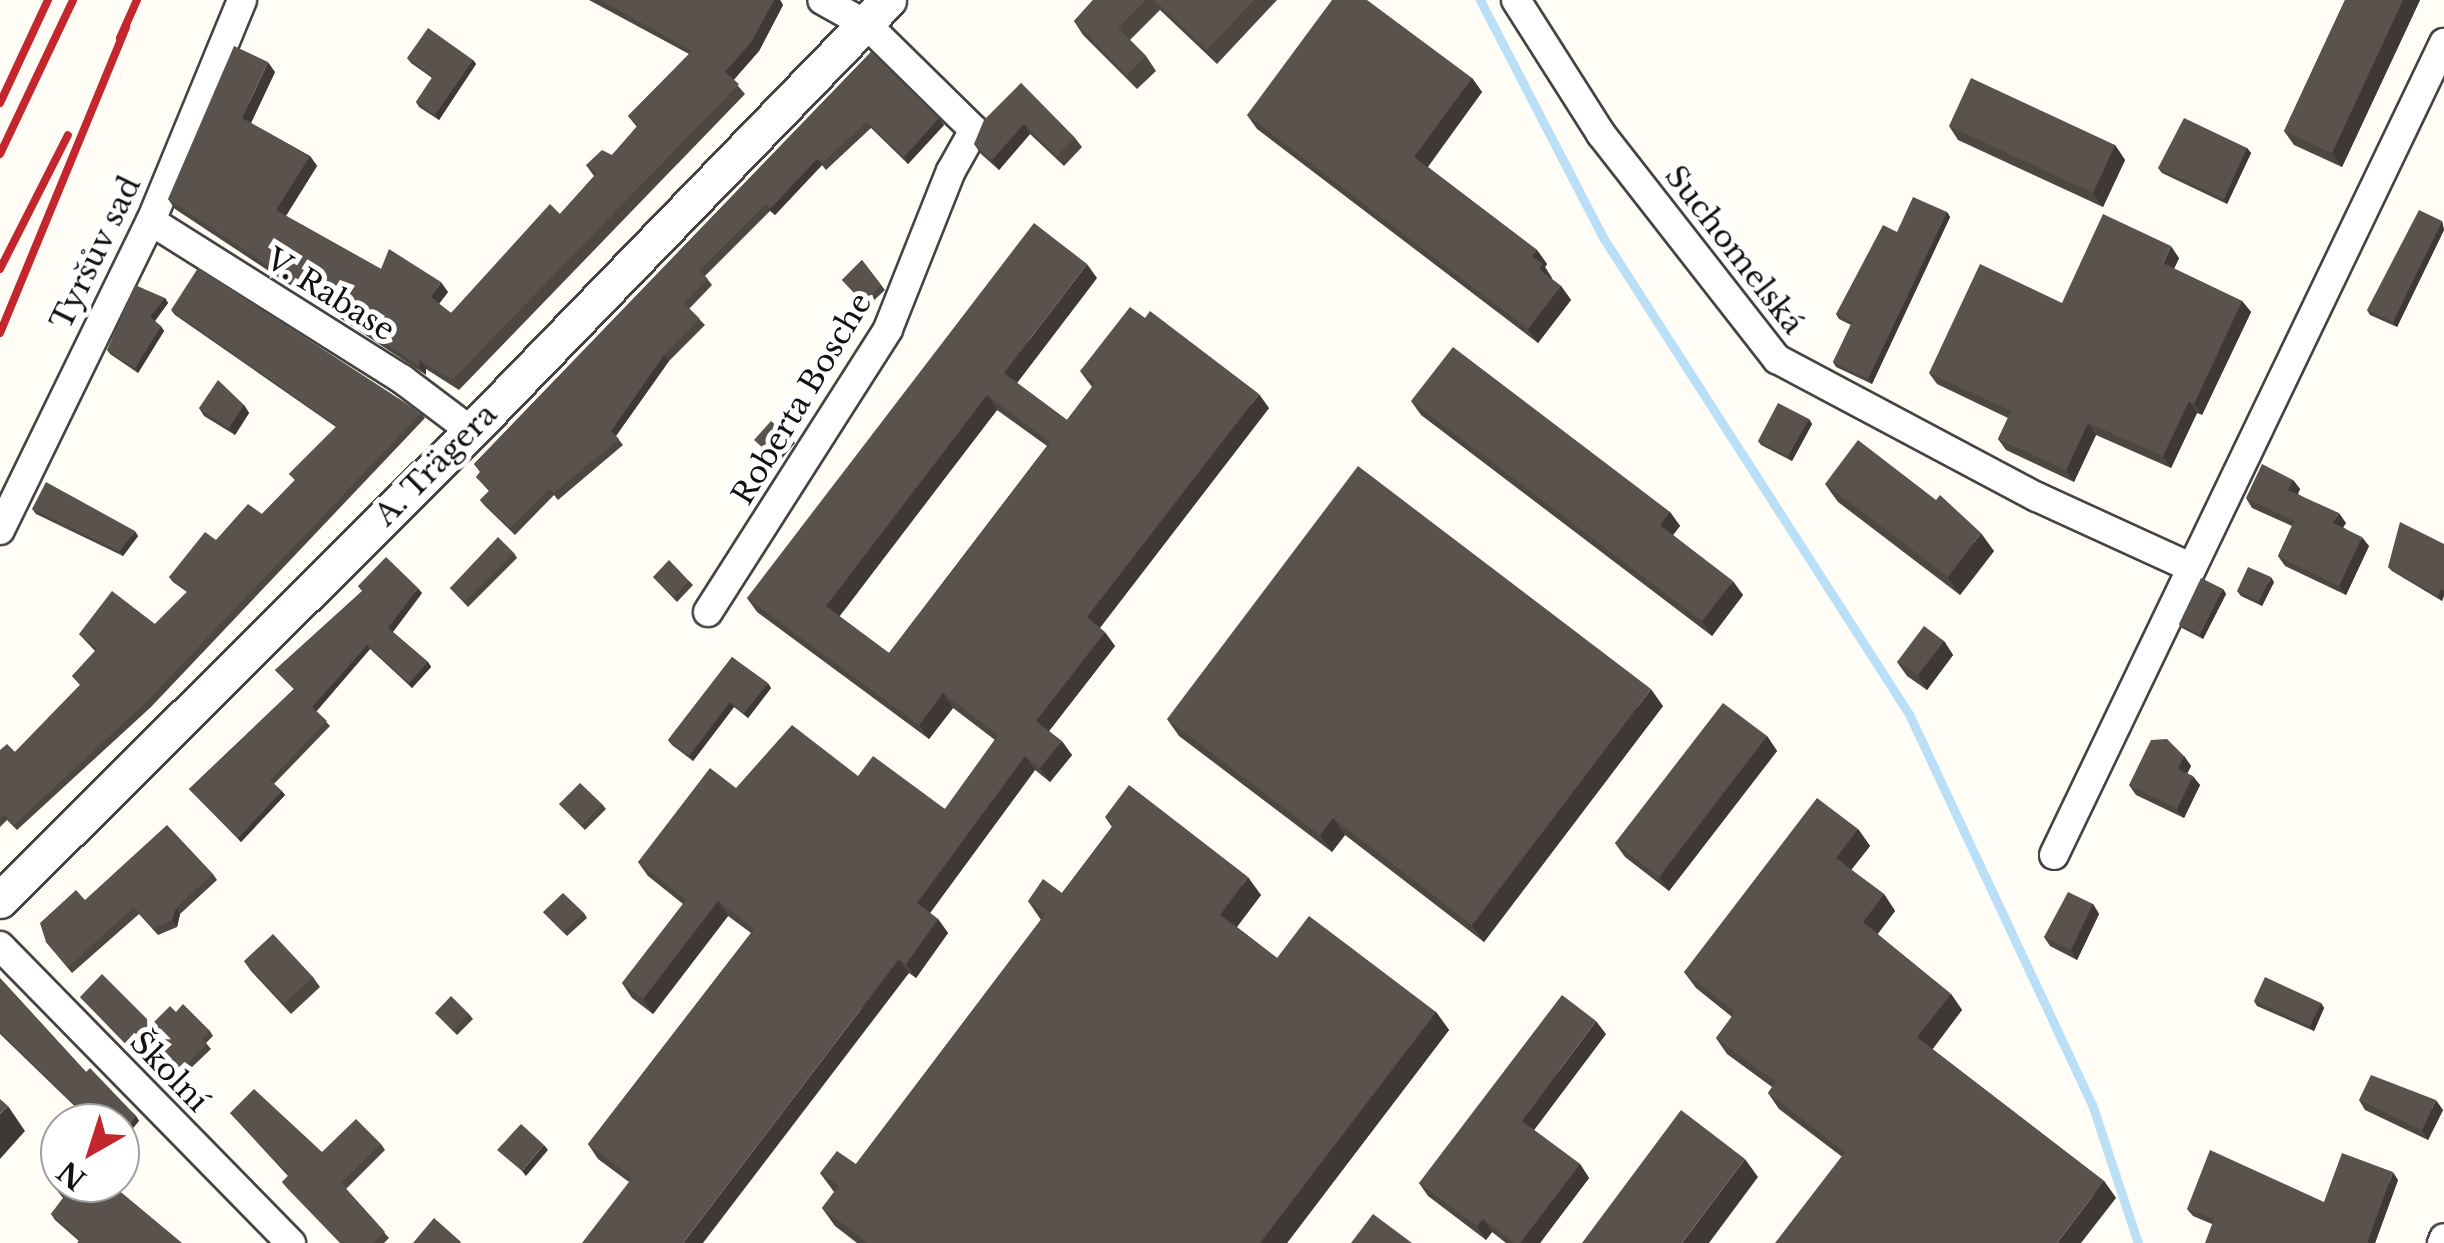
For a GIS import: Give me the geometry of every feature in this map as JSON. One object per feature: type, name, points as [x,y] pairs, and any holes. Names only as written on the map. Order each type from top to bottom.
[{"type":"street","name":"Tyršův sad","points":[[0,530],[151,220],[242,0]]},
{"type":"street","points":[[822,0],[877,12]]},
{"type":"street","name":"Suchomelská","points":[[1516,0],[1601,134],[1777,359],[2019,488],[2188,566]]},
{"type":"street","name":"A. Trägera","points":[[0,900],[470,431],[877,12]]},
{"type":"street","name":"Roberta Bosche","points":[[708,612],[888,329],[950,170],[974,130],[877,12]]},
{"type":"street","points":[[2054,855],[2188,566],[2444,42]]},
{"type":"street","name":"V. Rabase","points":[[151,220],[402,379],[470,431]]},
{"type":"street","name":"Školní","points":[[0,946],[291,1243]]},
{"type":"building","points":[[600,0],[774,0],[752,41],[725,72],[739,84],[452,380],[420,360],[419,366],[168,199],[234,46],[268,62],[242,118],[310,156],[276,210],[381,269],[389,249],[441,282],[431,297],[451,313],[550,204],[560,214],[597,173],[586,165],[602,150],[612,155],[638,125],[628,116],[692,51]]},
{"type":"building","points":[[1093,0],[1146,0],[1118,28],[1146,56],[1127,75],[1074,21]]},
{"type":"building","points":[[1154,0],[1254,0],[1207,50]]},
{"type":"building","points":[[1332,0],[1367,0],[1472,78],[1414,157],[1537,250],[1532,256],[1543,264],[1539,269],[1561,286],[1528,329],[1247,115]]},
{"type":"building","points":[[2345,0],[2403,0],[2332,153],[2284,131]]},
{"type":"building","points":[[428,28],[473,60],[435,115],[416,102],[433,76],[407,58]]},
{"type":"building","points":[[871,52],[939,118],[904,157],[867,122],[822,163],[817,159],[770,209],[766,204],[699,271],[708,279],[684,303],[700,319],[664,355],[611,431],[619,439],[554,493],[549,489],[510,528],[480,500],[490,490],[476,477],[481,471],[474,464]]},
{"type":"building","points":[[1971,78],[2115,145],[2093,193],[1949,126]]},
{"type":"building","points":[[1021,83],[1075,138],[1057,156],[1024,124],[992,160],[974,144],[984,120]]},
{"type":"building","points":[[2184,118],[2247,148],[2224,199],[2158,168]]},
{"type":"building","points":[[1913,197],[1947,212],[1868,379],[1833,362],[1852,322],[1836,314],[1883,225],[1897,232]]},
{"type":"building","points":[[2419,210],[2442,221],[2393,322],[2367,310]]},
{"type":"building","points":[[2103,214],[2171,246],[2163,263],[2242,301],[2194,404],[2189,401],[2163,456],[2088,423],[2066,470],[1998,439],[2011,411],[1929,373],[1980,264],[2062,303]]},
{"type":"building","points":[[1034,223],[1087,264],[1004,373],[1067,420],[1095,383],[1080,371],[1130,307],[1145,318],[1150,311],[1259,394],[1087,617],[1105,632],[1036,721],[1062,741],[1040,768],[1025,756],[917,903],[938,919],[906,964],[899,959],[683,1243],[582,1243],[632,1178],[588,1144],[754,929],[718,901],[643,999],[622,983],[686,900],[638,862],[710,768],[736,788],[792,725],[858,776],[873,756],[945,809],[998,735],[943,693],[919,725],[747,598]],"holes":[[[987,395],[1050,442],[889,653],[826,606]]]},
{"type":"building","points":[[862,260],[881,285],[864,302],[842,280]]},
{"type":"building","points":[[198,268],[421,413],[147,701],[14,825],[4,815],[0,818],[0,750],[7,744],[15,752],[81,684],[72,676],[97,649],[79,634],[112,591],[155,624],[188,591],[169,577],[205,532],[216,540],[248,504],[262,514],[296,479],[289,474],[337,426],[171,310]]},
{"type":"building","points":[[135,285],[165,298],[150,317],[161,326],[135,368],[107,350]]},
{"type":"building","points":[[1453,347],[1670,512],[1660,525],[1733,581],[1702,621],[1411,401]]},
{"type":"building","points":[[218,380],[244,405],[229,428],[199,408]]},
{"type":"building","points":[[1778,403],[1809,419],[1788,456],[1758,441]]},
{"type":"building","points":[[771,421],[791,438],[774,458],[754,440]]},
{"type":"building","points":[[1858,440],[1936,500],[1940,495],[1981,533],[1948,577],[1825,484]]},
{"type":"building","points":[[2262,464],[2293,480],[2288,490],[2339,513],[2333,523],[2362,537],[2339,586],[2278,556],[2294,521],[2246,498]]},
{"type":"building","points":[[1358,466],[1651,689],[1472,925],[1333,818],[1320,835],[1167,719]]},
{"type":"building","points":[[46,482],[135,531],[120,551],[32,509]]},
{"type":"building","points":[[2400,522],[2444,544],[2444,590],[2438,596],[2388,567]]},
{"type":"building","points":[[498,537],[514,553],[464,602],[450,588]]},
{"type":"building","points":[[386,557],[418,588],[388,628],[428,662],[409,683],[367,645],[312,707],[327,721],[270,780],[282,791],[238,838],[189,789],[294,689],[275,670],[363,591],[358,586]]},
{"type":"building","points":[[669,560],[689,581],[674,597],[653,577]]},
{"type":"building","points":[[2248,567],[2271,577],[2259,601],[2237,591]]},
{"type":"building","points":[[2201,578],[2223,589],[2200,634],[2179,624]]},
{"type":"building","points":[[1924,626],[1944,641],[1918,675],[1897,662]]},
{"type":"building","points":[[732,657],[768,683],[744,713],[730,702],[689,756],[668,740]]},
{"type":"building","points":[[1723,703],[1767,736],[1659,877],[1615,843]]},
{"type":"building","points":[[2167,739],[2184,756],[2178,769],[2193,776],[2177,809],[2129,785],[2151,740]]},
{"type":"building","points":[[580,783],[602,804],[582,825],[559,804]]},
{"type":"building","points":[[1129,785],[1248,877],[1220,915],[1277,958],[1309,916],[1436,1012],[1260,1243],[868,1243],[822,1208],[839,1186],[820,1173],[837,1151],[856,1164],[1045,914],[1028,901],[1043,879],[1062,893],[1114,824],[1105,817]]},
{"type":"building","points":[[1817,798],[1858,829],[1836,858],[1884,894],[1863,922],[1951,994],[1917,1037],[2104,1181],[2057,1243],[1775,1243],[1845,1152],[1768,1093],[1776,1082],[1716,1038],[1735,1012],[1684,972]]},
{"type":"building","points":[[167,825],[213,874],[176,908],[172,920],[153,928],[134,907],[68,967],[46,942],[40,923],[76,890],[85,900]]},
{"type":"building","points":[[2068,892],[2093,904],[2071,950],[2044,937]]},
{"type":"building","points":[[563,893],[584,913],[563,932],[543,912]]},
{"type":"building","points":[[273,934],[313,977],[284,1004],[244,961]]},
{"type":"building","points":[[102,974],[152,1024],[170,1006],[176,1012],[183,1004],[210,1031],[202,1039],[207,1044],[166,1084],[80,997]]},
{"type":"building","points":[[2265,977],[2321,1003],[2310,1026],[2254,1001]]},
{"type":"building","points":[[0,978],[86,1072],[90,1068],[124,1103],[73,1103],[0,1032]]},
{"type":"building","points":[[1562,995],[1596,1021],[1522,1121],[1580,1164],[1520,1243],[1514,1243],[1483,1219],[1477,1226],[1419,1183]]},
{"type":"building","points":[[451,996],[469,1014],[454,1030],[435,1013]]},
{"type":"building","points":[[2371,1075],[2436,1100],[2422,1130],[2359,1100]]},
{"type":"building","points":[[254,1089],[322,1152],[356,1119],[381,1144],[341,1183],[385,1232],[373,1243],[341,1243],[282,1182],[289,1175],[230,1113]]},
{"type":"building","points":[[1681,1110],[1745,1159],[1682,1243],[1582,1243]]},
{"type":"building","points":[[521,1124],[544,1145],[522,1171],[497,1150]]},
{"type":"building","points":[[2210,1150],[2324,1202],[2342,1153],[2393,1172],[2367,1243],[2205,1243],[2214,1219],[2187,1209]]},
{"type":"building","points":[[59,1203],[134,1203],[182,1243],[77,1243],[80,1239],[51,1214]]},
{"type":"building","points":[[1373,1214],[1412,1243],[1351,1243]]},
{"type":"building","points":[[434,1218],[461,1242],[413,1243]]},
{"type":"waterway","points":[[1480,0],[1604,239],[1909,714],[2092,1104],[2138,1243]]},
{"type":"railway","points":[[0,103],[48,0]]},
{"type":"railway","points":[[0,154],[73,0]]},
{"type":"railway","points":[[120,38],[137,0]]},
{"type":"railway","points":[[0,333],[126,27]]},
{"type":"railway","points":[[0,269],[68,135]]}]
